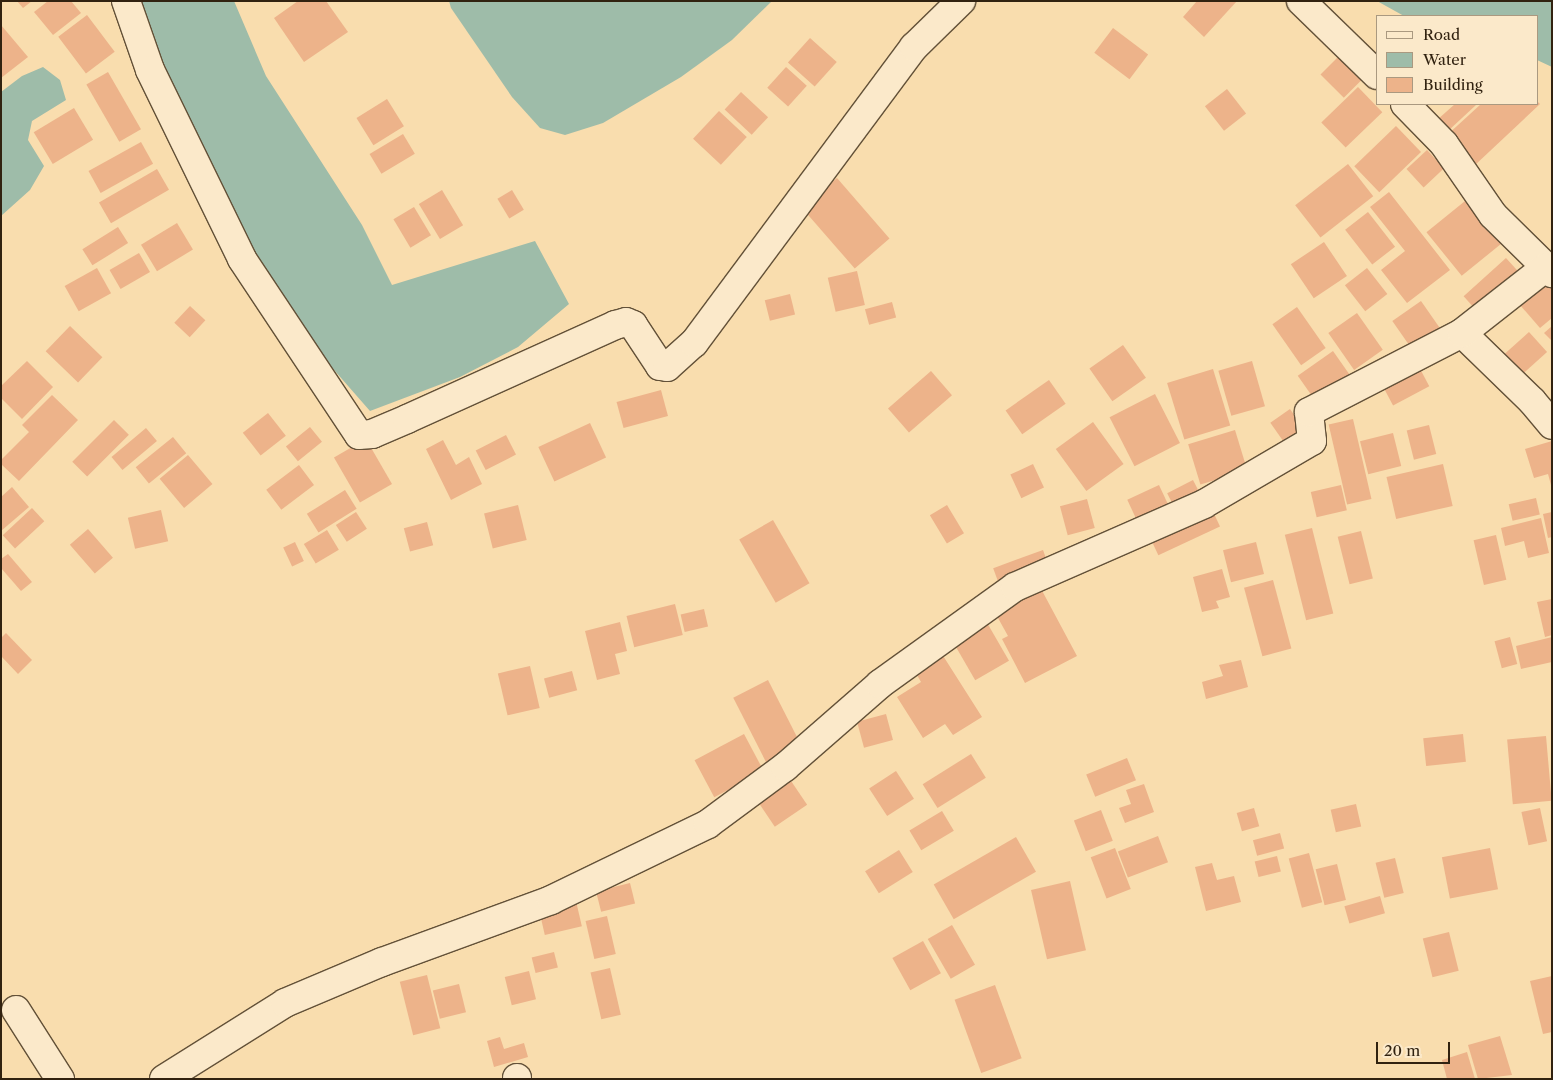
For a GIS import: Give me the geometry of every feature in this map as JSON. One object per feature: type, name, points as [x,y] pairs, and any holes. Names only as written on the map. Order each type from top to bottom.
[{"type":"street","points":[[126,1],[150,70],[242,259],[359,435],[372,434],[615,325],[626,322],[633,325],[660,366],[667,367],[694,343],[914,47],[961,1]]},
{"type":"street","points":[[1301,1],[1376,74]]},
{"type":"street","points":[[164,1079],[285,1004],[382,962],[551,900],[612,873],[656,846],[708,824],[785,767],[880,684],[1015,586],[1204,504],[1312,441],[1309,412],[1462,334],[1549,270],[1493,215],[1444,144],[1406,105]]},
{"type":"street","points":[[1462,334],[1532,400],[1552,425]]},
{"type":"street","points":[[16,1010],[60,1079]]},
{"type":"water","points":[[135,1],[234,1],[266,76],[362,225],[392,285],[535,241],[569,304],[518,347],[460,377],[370,411],[306,338],[253,256],[165,85]]},
{"type":"water","points":[[449,1],[772,1],[732,40],[681,77],[603,123],[565,135],[540,128],[512,97],[451,8]]},
{"type":"water","points":[[1377,1],[1552,1],[1552,67],[1538,60],[1538,15],[1402,15]]},
{"type":"water","points":[[43,67],[60,80],[66,100],[32,121],[28,140],[44,166],[30,190],[1,216],[1,92],[22,76]]},
{"type":"building","points":[[17,1],[32,1],[23,8]]},
{"type":"building","points":[[48,1],[71,1],[81,13],[53,35],[34,12]]},
{"type":"building","points":[[298,1],[326,1],[348,32],[304,62],[274,18]]},
{"type":"building","points":[[1197,1],[1237,1],[1204,37],[1183,17]]},
{"type":"building","points":[[87,15],[115,52],[86,73],[58,37]]},
{"type":"building","points":[[1,25],[28,57],[1,78]]},
{"type":"building","points":[[1113,28],[1148,54],[1129,79],[1094,53]]},
{"type":"building","points":[[810,38],[837,62],[815,87],[788,63]]},
{"type":"building","points":[[1341,54],[1364,77],[1344,98],[1320,75]]},
{"type":"building","points":[[786,67],[807,86],[788,107],[767,88]]},
{"type":"building","points":[[108,72],[141,129],[119,142],[86,84]]},
{"type":"building","points":[[1358,87],[1382,112],[1346,148],[1321,122]]},
{"type":"building","points":[[1227,89],[1246,113],[1224,131],[1205,106]]},
{"type":"building","points":[[741,92],[768,117],[752,135],[725,110]]},
{"type":"building","points":[[387,99],[404,126],[373,145],[356,118]]},
{"type":"building","points":[[1538,102],[1540,104],[1474,166],[1446,136],[1480,105],[1538,105]]},
{"type":"building","points":[[1454,105],[1476,105],[1448,131],[1437,120]]},
{"type":"building","points":[[74,108],[93,140],[53,164],[34,132]]},
{"type":"building","points":[[719,111],[747,137],[721,165],[693,139]]},
{"type":"building","points":[[1396,126],[1421,152],[1379,192],[1354,166]]},
{"type":"building","points":[[403,134],[415,154],[381,174],[370,154]]},
{"type":"building","points":[[141,142],[153,164],[101,193],[89,171]]},
{"type":"building","points":[[1427,150],[1444,168],[1424,187],[1407,169]]},
{"type":"building","points":[[1348,164],[1373,196],[1320,238],[1295,205]]},
{"type":"building","points":[[157,169],[169,190],[111,223],[99,202]]},
{"type":"building","points":[[837,178],[889,238],[855,269],[802,208]]},
{"type":"building","points":[[442,190],[463,225],[440,239],[419,204]]},
{"type":"building","points":[[512,190],[524,210],[509,218],[497,199]]},
{"type":"building","points":[[1389,192],[1450,270],[1407,303],[1381,270],[1405,251],[1370,207]]},
{"type":"building","points":[[1470,197],[1505,241],[1462,276],[1426,232]]},
{"type":"building","points":[[414,207],[431,235],[410,248],[393,219]]},
{"type":"building","points":[[1368,212],[1395,247],[1372,265],[1345,230]]},
{"type":"building","points":[[177,223],[193,250],[157,271],[141,245]]},
{"type":"building","points":[[118,227],[128,243],[92,265],[82,249]]},
{"type":"building","points":[[1324,242],[1347,276],[1314,298],[1291,264]]},
{"type":"building","points":[[139,253],[150,272],[121,289],[110,270]]},
{"type":"building","points":[[1506,258],[1523,277],[1480,315],[1464,296]]},
{"type":"building","points":[[97,268],[111,293],[79,311],[65,286]]},
{"type":"building","points":[[1367,268],[1387,294],[1365,311],[1345,285]]},
{"type":"building","points":[[857,271],[865,305],[836,312],[828,278]]},
{"type":"building","points":[[1549,278],[1552,282],[1552,318],[1540,328],[1520,305]]},
{"type":"building","points":[[790,294],[795,314],[770,321],[765,300]]},
{"type":"building","points":[[1421,301],[1443,332],[1414,352],[1392,321]]},
{"type":"building","points":[[892,302],[896,317],[869,325],[865,309]]},
{"type":"building","points":[[190,306],[205,320],[190,337],[174,323]]},
{"type":"building","points":[[1297,307],[1326,348],[1301,365],[1272,324]]},
{"type":"building","points":[[1357,313],[1383,350],[1354,370],[1328,333]]},
{"type":"building","points":[[70,326],[102,357],[78,382],[46,351]]},
{"type":"building","points":[[1552,326],[1552,341],[1544,333]]},
{"type":"building","points":[[1529,332],[1547,352],[1518,378],[1500,358]]},
{"type":"building","points":[[1123,345],[1146,378],[1112,401],[1089,369]]},
{"type":"building","points":[[1333,351],[1354,381],[1319,406],[1298,376]]},
{"type":"building","points":[[27,361],[53,387],[22,419],[1,398],[1,386]]},
{"type":"building","points":[[1252,361],[1265,406],[1231,416],[1218,371]]},
{"type":"building","points":[[1418,365],[1429,386],[1393,405],[1382,384]]},
{"type":"building","points":[[1213,369],[1230,425],[1184,439],[1167,383]]},
{"type":"building","points":[[931,371],[952,395],[909,433],[888,408]]},
{"type":"building","points":[[1049,380],[1066,404],[1022,434],[1006,410]]},
{"type":"building","points":[[661,390],[668,416],[624,428],[617,402]]},
{"type":"building","points":[[1155,394],[1180,443],[1135,466],[1110,417]]},
{"type":"building","points":[[52,395],[78,420],[19,481],[1,464],[1,460],[29,432],[22,425]]},
{"type":"building","points":[[1290,409],[1309,436],[1289,450],[1270,423]]},
{"type":"building","points":[[268,413],[286,436],[261,456],[243,433]]},
{"type":"building","points":[[1353,419],[1371,499],[1347,505],[1329,425]]},
{"type":"building","points":[[114,420],[129,435],[87,477],[72,462]]},
{"type":"building","points":[[1093,422],[1124,464],[1086,491],[1056,449]]},
{"type":"building","points":[[590,423],[606,457],[554,482],[538,447]]},
{"type":"building","points":[[1429,425],[1436,454],[1414,460],[1407,431]]},
{"type":"building","points":[[310,427],[322,442],[298,461],[286,447]]},
{"type":"building","points":[[146,428],[157,441],[122,470],[112,457]]},
{"type":"building","points":[[1235,430],[1247,470],[1200,484],[1188,444]]},
{"type":"building","points":[[1393,433],[1401,466],[1368,474],[1360,441]]},
{"type":"building","points":[[506,435],[516,455],[486,470],[476,450]]},
{"type":"building","points":[[173,437],[186,453],[149,484],[136,467]]},
{"type":"building","points":[[366,439],[392,484],[360,503],[334,458]]},
{"type":"building","points":[[443,440],[456,465],[469,457],[482,484],[451,500],[426,449]]},
{"type":"building","points":[[1552,441],[1551,485],[1548,474],[1534,478],[1525,449]]},
{"type":"building","points":[[188,455],[212,484],[184,508],[160,479]]},
{"type":"building","points":[[1033,464],[1044,488],[1021,498],[1010,475]]},
{"type":"building","points":[[1443,464],[1453,506],[1396,519],[1386,477]]},
{"type":"building","points":[[299,465],[314,485],[281,510],[266,490]]},
{"type":"building","points":[[1193,480],[1203,500],[1177,513],[1167,493]]},
{"type":"building","points":[[1159,485],[1172,513],[1140,528],[1127,500]]},
{"type":"building","points":[[1341,485],[1347,510],[1317,517],[1311,492]]},
{"type":"building","points":[[12,487],[29,507],[1,531],[1,497]]},
{"type":"building","points":[[345,490],[357,509],[318,533],[307,514]]},
{"type":"building","points":[[1536,498],[1540,515],[1513,521],[1509,504]]},
{"type":"building","points":[[1087,499],[1095,528],[1068,535],[1060,506]]},
{"type":"building","points":[[1209,503],[1220,527],[1158,555],[1147,532]]},
{"type":"building","points":[[518,505],[527,540],[493,548],[484,513]]},
{"type":"building","points":[[947,505],[964,533],[947,544],[930,515]]},
{"type":"building","points":[[32,508],[44,521],[15,548],[3,535]]},
{"type":"building","points":[[161,510],[168,541],[135,549],[128,518]]},
{"type":"building","points":[[356,512],[367,529],[347,542],[336,525]]},
{"type":"building","points":[[1552,512],[1552,537],[1548,538],[1543,514]]},
{"type":"building","points":[[1541,518],[1549,553],[1528,558],[1524,541],[1505,546],[1501,528]]},
{"type":"building","points":[[773,520],[810,583],[776,603],[739,540]]},
{"type":"building","points":[[427,522],[433,545],[410,551],[404,528]]},
{"type":"building","points":[[1312,528],[1333,613],[1306,620],[1285,535]]},
{"type":"building","points":[[88,529],[113,558],[95,573],[70,545]]},
{"type":"building","points":[[327,530],[339,550],[316,564],[304,544]]},
{"type":"building","points":[[1361,531],[1373,579],[1350,584],[1338,537]]},
{"type":"building","points":[[1496,535],[1506,580],[1484,585],[1474,540]]},
{"type":"building","points":[[295,542],[304,561],[292,567],[283,547]]},
{"type":"building","points":[[1256,542],[1264,574],[1231,582],[1223,550]]},
{"type":"building","points":[[1043,550],[1050,569],[1000,587],[993,568]]},
{"type":"building","points":[[8,554],[32,582],[21,591],[1,568],[1,559]]},
{"type":"building","points":[[1222,569],[1230,597],[1216,601],[1219,608],[1202,612],[1193,577]]},
{"type":"building","points":[[1273,580],[1291,649],[1262,656],[1244,588]]},
{"type":"building","points":[[1039,585],[1077,656],[1025,683],[1002,639],[1008,636],[993,609]]},
{"type":"building","points":[[1552,599],[1552,635],[1545,637],[1537,602]]},
{"type":"building","points":[[675,604],[683,635],[634,647],[626,616]]},
{"type":"building","points":[[704,609],[708,627],[685,632],[681,614]]},
{"type":"building","points":[[986,621],[1009,661],[975,680],[952,640]]},
{"type":"building","points":[[620,622],[627,651],[615,654],[620,674],[597,680],[585,631]]},
{"type":"building","points":[[6,633],[32,660],[18,674],[1,656],[1,638]]},
{"type":"building","points":[[1510,637],[1517,664],[1502,668],[1495,641]]},
{"type":"building","points":[[1552,637],[1552,662],[1521,669],[1516,646]]},
{"type":"building","points":[[940,651],[982,717],[953,735],[945,724],[923,738],[897,697],[921,682],[913,668]]},
{"type":"building","points":[[1241,660],[1248,687],[1206,699],[1202,682],[1223,676],[1219,665]]},
{"type":"building","points":[[530,666],[540,708],[508,715],[498,673]]},
{"type":"building","points":[[572,671],[577,690],[549,698],[544,679]]},
{"type":"building","points":[[768,680],[802,746],[767,764],[733,698]]},
{"type":"building","points":[[886,714],[893,740],[864,748],[857,722]]},
{"type":"building","points":[[744,734],[764,771],[714,797],[695,760]]},
{"type":"building","points":[[1463,734],[1466,762],[1426,766],[1423,738]]},
{"type":"building","points":[[1546,736],[1552,801],[1513,804],[1507,739]]},
{"type":"building","points":[[971,754],[986,778],[937,808],[923,784]]},
{"type":"building","points":[[1127,758],[1136,780],[1095,797],[1086,774]]},
{"type":"building","points":[[896,771],[914,799],[887,816],[869,788]]},
{"type":"building","points":[[787,775],[807,805],[775,827],[755,797]]},
{"type":"building","points":[[1144,784],[1154,812],[1125,823],[1119,808],[1131,804],[1126,790]]},
{"type":"building","points":[[1356,804],[1361,826],[1336,832],[1331,810]]},
{"type":"building","points":[[1254,808],[1259,826],[1242,831],[1237,813]]},
{"type":"building","points":[[1540,808],[1547,841],[1528,845],[1521,812]]},
{"type":"building","points":[[1101,810],[1113,841],[1086,851],[1074,820]]},
{"type":"building","points":[[942,811],[954,831],[921,850],[909,831]]},
{"type":"building","points":[[1280,833],[1284,848],[1257,856],[1253,840]]},
{"type":"building","points":[[1158,836],[1168,862],[1128,878],[1118,851]]},
{"type":"building","points":[[1016,837],[1036,872],[954,919],[934,884]]},
{"type":"building","points":[[1115,848],[1131,889],[1106,898],[1091,857]]},
{"type":"building","points":[[1490,848],[1498,889],[1450,899],[1442,857]]},
{"type":"building","points":[[899,850],[913,872],[879,893],[865,871]]},
{"type":"building","points":[[1309,853],[1322,902],[1302,908],[1289,858]]},
{"type":"building","points":[[1277,856],[1281,872],[1259,877],[1255,862]]},
{"type":"building","points":[[1395,858],[1404,893],[1384,898],[1376,863]]},
{"type":"building","points":[[1212,863],[1217,880],[1234,876],[1241,902],[1206,911],[1195,867]]},
{"type":"building","points":[[1337,864],[1346,900],[1325,905],[1316,869]]},
{"type":"building","points":[[1070,881],[1086,950],[1047,959],[1031,890]]},
{"type":"building","points":[[630,883],[635,903],[601,912],[596,891]]},
{"type":"building","points":[[1380,896],[1385,913],[1349,924],[1344,906]]},
{"type":"building","points":[[576,901],[582,926],[545,935],[539,910]]},
{"type":"building","points":[[607,916],[616,954],[594,959],[586,921]]},
{"type":"building","points":[[952,925],[975,965],[951,979],[928,939]]},
{"type":"building","points":[[1449,932],[1459,971],[1432,977],[1423,939]]},
{"type":"building","points":[[923,941],[941,973],[910,990],[892,958]]},
{"type":"building","points":[[554,952],[558,968],[536,973],[532,958]]},
{"type":"building","points":[[610,968],[621,1015],[601,1019],[591,972]]},
{"type":"building","points":[[529,971],[536,999],[512,1005],[505,977]]},
{"type":"building","points":[[427,975],[440,1028],[413,1035],[400,982]]},
{"type":"building","points":[[1552,976],[1552,1032],[1543,1034],[1530,981]]},
{"type":"building","points":[[459,984],[466,1012],[440,1019],[433,991]]},
{"type":"building","points":[[995,985],[1022,1058],[981,1073],[955,1000]]},
{"type":"building","points":[[1500,1036],[1512,1075],[1478,1079],[1468,1045]]},
{"type":"building","points":[[500,1037],[504,1049],[524,1043],[528,1057],[494,1067],[487,1041]]},
{"type":"building","points":[[1467,1052],[1475,1079],[1447,1079],[1442,1060]]}]
